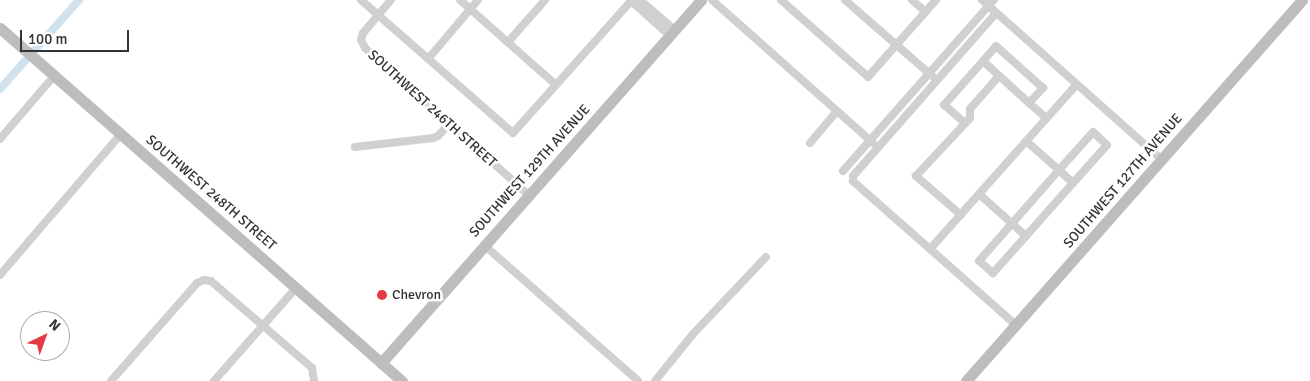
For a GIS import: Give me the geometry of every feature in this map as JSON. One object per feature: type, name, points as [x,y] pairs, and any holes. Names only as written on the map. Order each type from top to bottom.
[{"type":"street","points":[[361,0],[513,133],[631,0],[673,33]]},
{"type":"street","points":[[378,15],[391,0]]},
{"type":"street","points":[[460,0],[556,85]]},
{"type":"street","points":[[428,59],[478,0]]},
{"type":"street","points":[[640,0],[673,33]]},
{"type":"street","name":"SOUTHWEST 129TH AVENUE","points":[[381,362],[701,0]]},
{"type":"street","points":[[712,0],[878,147]]},
{"type":"street","points":[[781,0],[868,77],[936,0]]},
{"type":"street","points":[[912,0],[926,12]]},
{"type":"street","points":[[982,0],[991,3],[996,13],[1162,160]]},
{"type":"street","name":"SOUTHWEST 127TH AVENUE","points":[[966,381],[1302,0]]},
{"type":"street","points":[[848,1],[937,80]]},
{"type":"street","points":[[508,42],[540,2]]},
{"type":"street","points":[[842,171],[991,3]]},
{"type":"street","points":[[996,13],[852,176],[853,181],[1016,325]]},
{"type":"street","name":"SOUTHWEST 246TH STREET","points":[[378,15],[361,40],[369,53],[529,195]]},
{"type":"street","name":"SOUTHWEST 248TH STREET","points":[[0,28],[402,381]]},
{"type":"street","points":[[965,123],[944,105],[996,46],[1044,88],[1029,104]]},
{"type":"street","points":[[983,61],[1046,118]]},
{"type":"street","points":[[0,140],[54,76]]},
{"type":"street","points":[[961,215],[916,176],[970,118],[970,109],[999,76]]},
{"type":"street","points":[[930,249],[1076,85]]},
{"type":"street","points":[[810,143],[837,111]]},
{"type":"street","points":[[355,147],[433,138],[438,136],[450,124]]},
{"type":"street","points":[[1093,132],[1107,145],[993,273],[979,261],[1059,170],[1093,132]]},
{"type":"street","points":[[0,275],[121,134]]},
{"type":"street","points":[[1026,141],[1073,183]]},
{"type":"street","points":[[980,194],[1026,236]]},
{"type":"street","points":[[484,245],[638,381]]},
{"type":"street","points":[[655,381],[693,334],[766,257]]},
{"type":"street","points":[[111,381],[197,283],[204,280],[211,281],[312,368],[314,379]]},
{"type":"street","points":[[214,381],[296,288]]},
{"type":"waterway","points":[[0,89],[79,0]]},
{"type":"place","name":"Chevron","points":[[382,295]]}]
